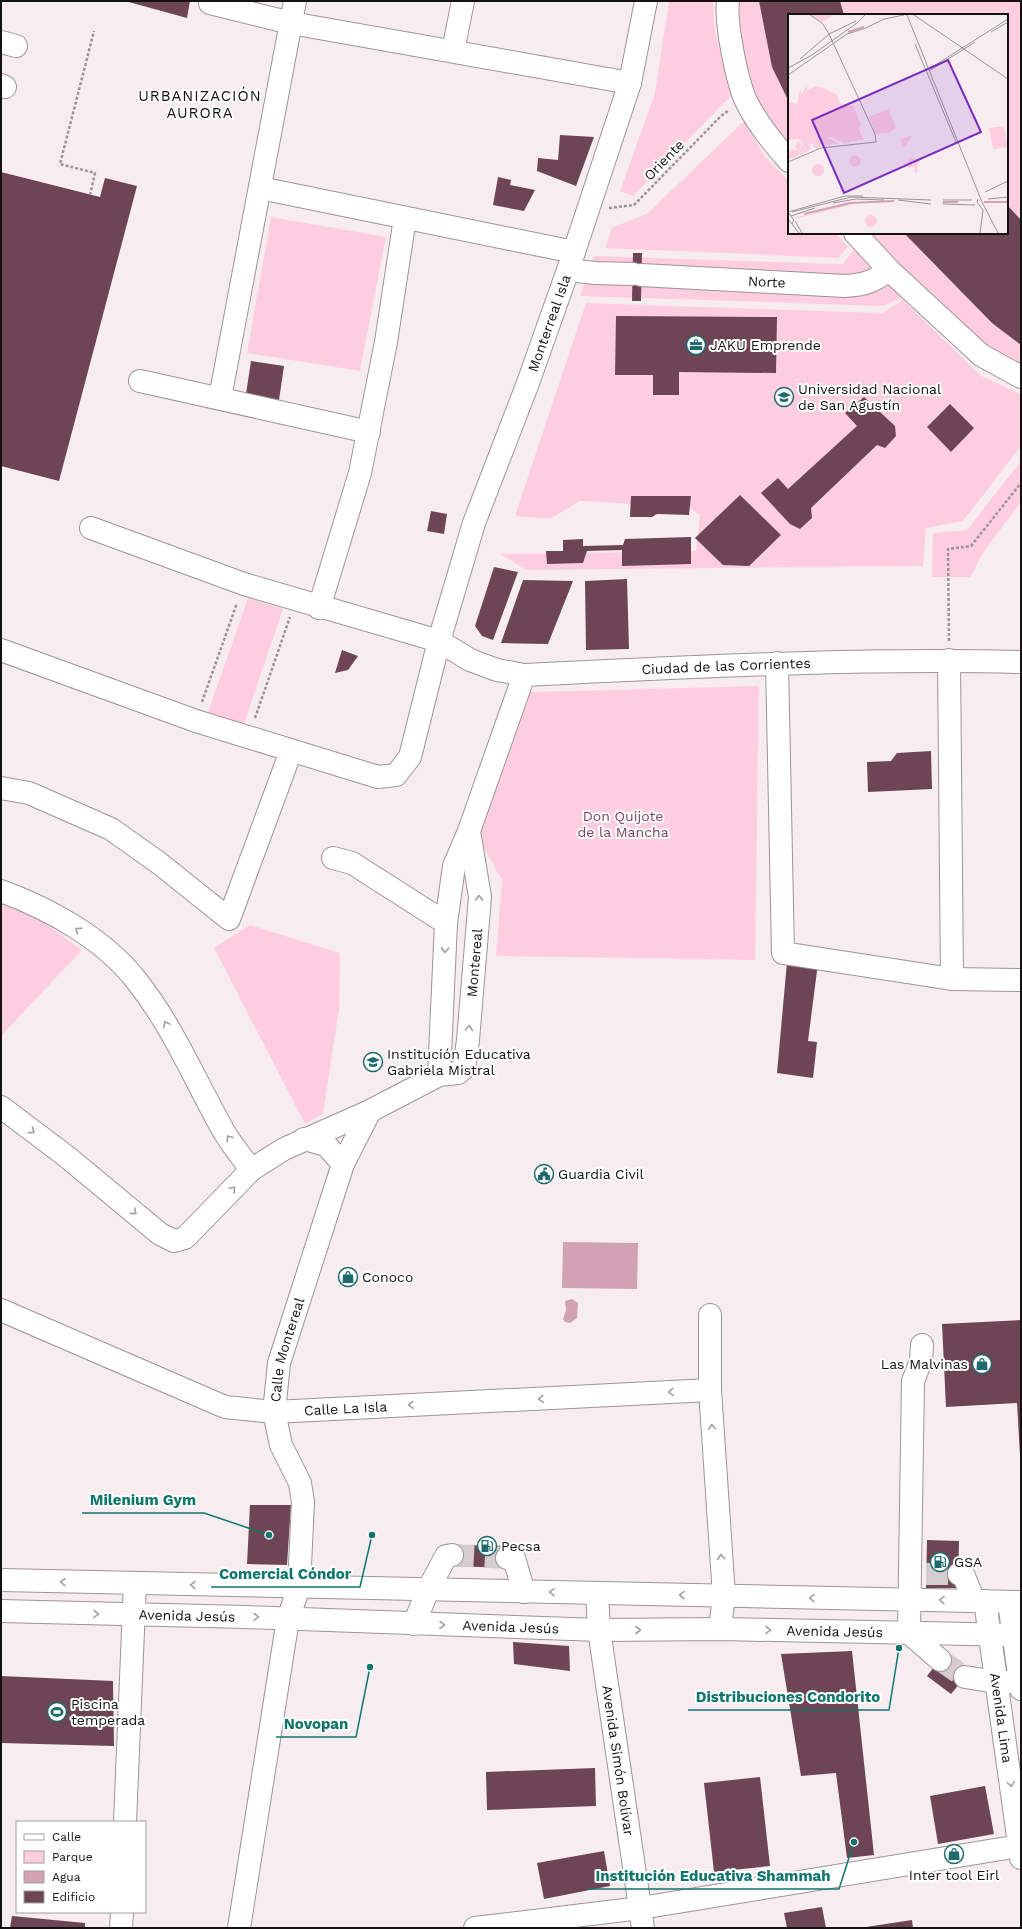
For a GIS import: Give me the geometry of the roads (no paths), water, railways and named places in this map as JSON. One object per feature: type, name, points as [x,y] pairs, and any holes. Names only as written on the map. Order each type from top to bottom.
[{"type":"street","points":[[220,398],[295,1]]},
{"type":"street","points":[[453,51],[463,1]]},
{"type":"street","name":"Monterreal Isla","points":[[1,650],[248,739],[378,777],[396,775],[410,757],[439,641],[474,523],[528,383],[588,211],[630,83],[646,1]]},
{"type":"street","points":[[728,1],[731,46],[746,100],[774,144],[788,160]]},
{"type":"street","points":[[210,3],[291,23],[630,83]]},
{"type":"street","name":"Norte","points":[[260,188],[405,218],[571,261],[594,273],[844,286],[862,285],[876,280],[889,270]]},
{"type":"street","points":[[319,608],[360,473],[386,342],[405,218]]},
{"type":"street","points":[[856,234],[889,270],[981,355],[1021,377]]},
{"type":"street","points":[[140,381],[369,432]]},
{"type":"street","name":"Ciudad de las Corrientes","points":[[91,528],[244,584],[319,608],[439,641],[477,662],[497,670],[524,675],[777,663],[949,660],[1021,662]]},
{"type":"street","points":[[949,660],[952,979]]},
{"type":"street","points":[[777,663],[784,954],[952,979],[1021,980]]},
{"type":"street","name":"Montereal","points":[[439,1074],[446,923],[454,866],[469,831],[524,675]]},
{"type":"street","points":[[1,788],[29,792],[110,829],[159,863],[230,919],[291,751]]},
{"type":"street","name":"Montereal","points":[[1,1107],[66,1156],[160,1234],[174,1241],[185,1238],[251,1170],[304,1139],[370,1111],[439,1074],[458,1073],[464,1068],[468,1040],[480,897],[469,831]]},
{"type":"street","points":[[333,858],[352,863],[446,923]]},
{"type":"street","points":[[1,891],[33,902],[60,917],[111,954],[136,979],[162,1016],[224,1132],[251,1170]]},
{"type":"street","name":"Calle Montereal","points":[[239,1928],[288,1619],[299,1587],[303,1502],[300,1483],[281,1445],[274,1412],[279,1363],[343,1164],[370,1111]]},
{"type":"street","points":[[304,1139],[326,1145],[343,1164]]},
{"type":"street","name":"Calle La Isla","points":[[1,1310],[225,1407],[274,1412],[710,1390]]},
{"type":"street","points":[[710,1315],[710,1390],[724,1596],[720,1629]]},
{"type":"street","points":[[922,1345],[921,1361],[913,1381],[919,1574],[912,1600],[909,1633],[940,1660]]},
{"type":"street","points":[[414,1624],[428,1590],[446,1556],[452,1555]]},
{"type":"street","points":[[507,1558],[514,1558],[524,1592]]},
{"type":"street","name":"Avenida Lima","points":[[958,1574],[963,1574],[979,1601],[989,1634],[1020,1852]]},
{"type":"street","points":[[1,1580],[1015,1602]]},
{"type":"street","points":[[125,1821],[135,1583]]},
{"type":"street","points":[[384,1623],[386,1589]]},
{"type":"street","name":"Avenida Simón Bolívar","points":[[597,1593],[598,1630],[642,1918]]},
{"type":"street","name":"Avenida Lima","points":[[1015,1602],[1020,1685]]},
{"type":"street","name":"Avenida Jesús","points":[[1,1611],[598,1630],[720,1629],[1017,1634]]},
{"type":"street","points":[[965,1677],[1020,1685]]},
{"type":"street","points":[[475,1928],[642,1918],[1020,1852]]},
{"type":"street","points":[[121,1928],[122,1913]]},
{"type":"water","points":[[563,1242],[638,1243],[637,1289],[562,1288]]},
{"type":"water","points":[[572,1299],[578,1303],[577,1318],[570,1323],[565,1322],[563,1319],[566,1310],[565,1301]]},
{"type":"tunnel","points":[[452,1555],[507,1558]]},
{"type":"tunnel","points":[[926,1574],[959,1574]]},
{"type":"tunnel","points":[[940,1660],[965,1677]]},
{"type":"place","name":"JAKU Emprende","points":[[696,345]]},
{"type":"place","name":"Universidad Nacional de San Agustín","points":[[784,397]]},
{"type":"place","name":"Institución Educativa Gabriela Mistral","points":[[373,1062]]},
{"type":"place","name":"Guardia Civil","points":[[544,1174]]},
{"type":"place","name":"Conoco","points":[[348,1277]]},
{"type":"place","name":"Las Malvinas","points":[[982,1364]]},
{"type":"place","name":"Milenium Gym","points":[[269,1535]]},
{"type":"place","name":"Comercial Cóndor","points":[[372,1535]]},
{"type":"place","name":"Pecsa","points":[[487,1546]]},
{"type":"place","name":"GSA","points":[[940,1562]]},
{"type":"place","name":"Distribuciones Condorito","points":[[899,1648]]},
{"type":"place","name":"Novopan","points":[[370,1667]]},
{"type":"place","name":"Piscina temperada","points":[[57,1712]]},
{"type":"place","name":"Institución Educativa Shammah","points":[[854,1842]]},
{"type":"place","name":"Inter tool Eirl","points":[[954,1854]]},
{"type":"district","name":"URBANIZACIÓN AURORA","points":[[200,104]]},
{"type":"park label","name":"Don Quijote de la Mancha","points":[[623,824]]}]
